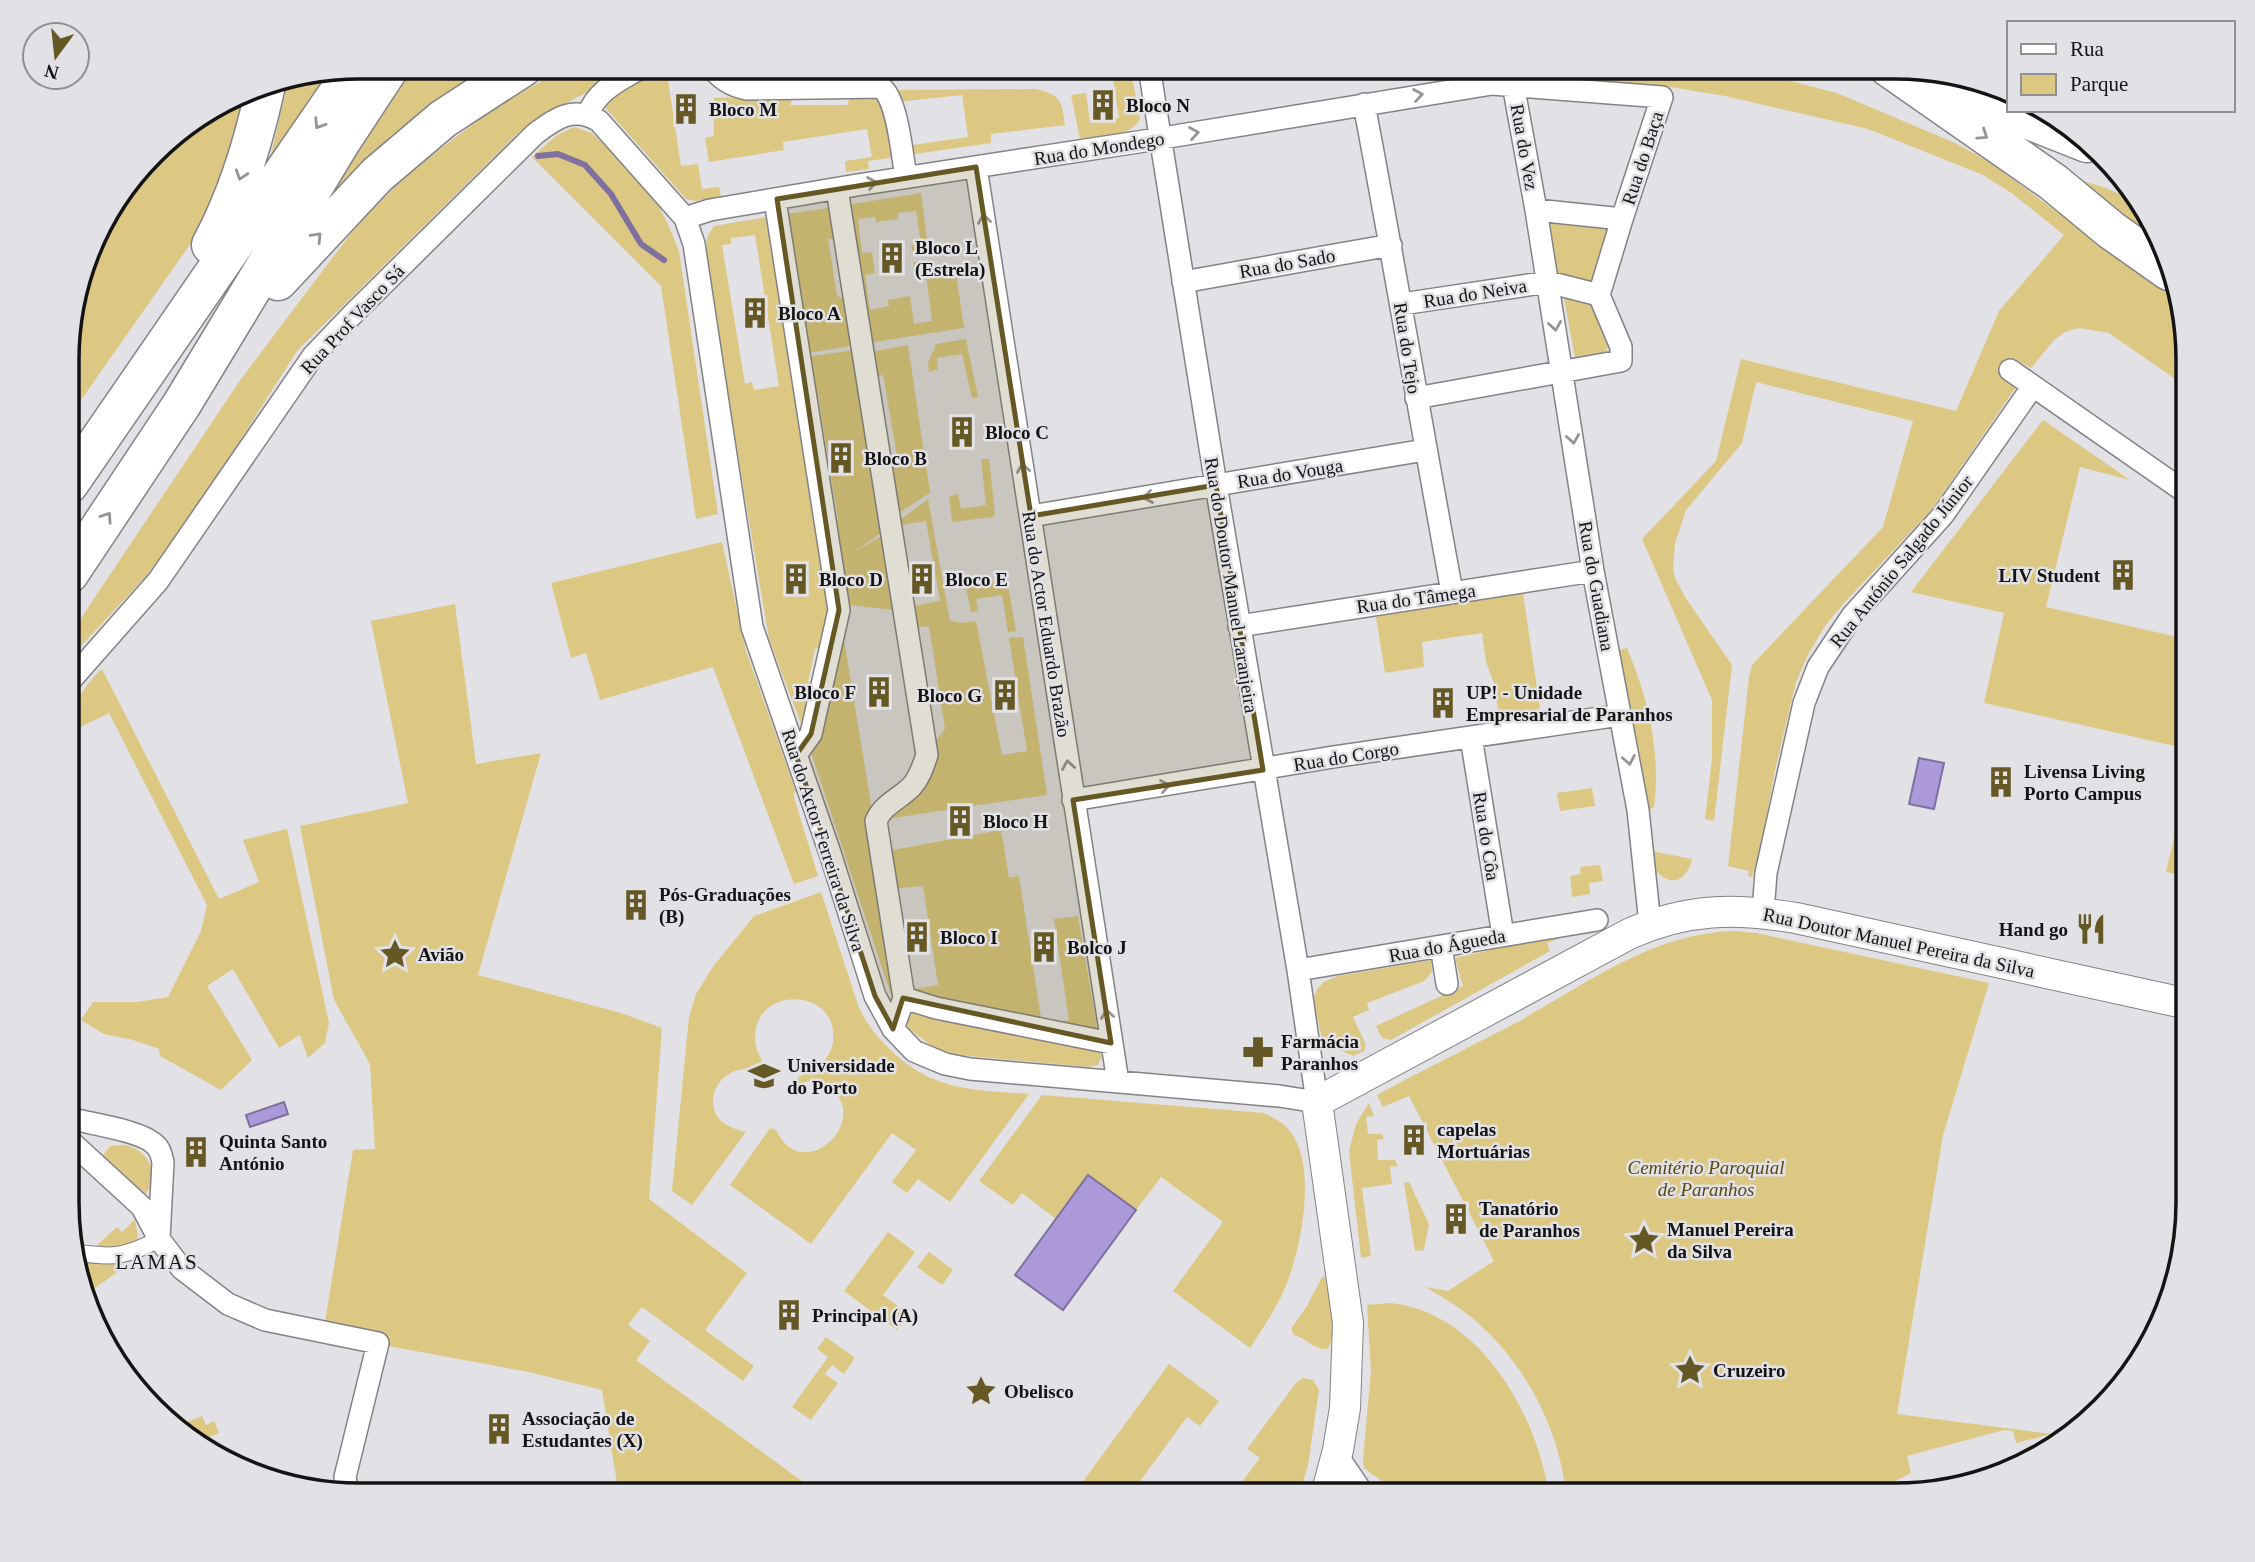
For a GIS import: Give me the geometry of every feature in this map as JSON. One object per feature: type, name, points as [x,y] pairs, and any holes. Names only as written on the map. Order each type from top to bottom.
[{"type":"highway","points":[[79,469],[348,79]]},
{"type":"highway","points":[[79,559],[182,404],[382,79]]},
{"type":"highway","points":[[182,404],[284,273],[377,174],[443,118],[503,79]]},
{"type":"highway","points":[[1905,79],[2053,182],[2111,230],[2159,264]]},
{"type":"highway","points":[[1928,81],[2062,134]]},
{"type":"highway","points":[[128,396],[225,217],[256,128],[263,96]]},
{"type":"main road","name":"Rua Doutor Manuel Pereira da Silva","points":[[1317,1102],[1650,924],[1708,911],[1763,912],[2176,1001]]},
{"type":"main road","points":[[1317,1102],[1348,1322],[1345,1408],[1329,1483]]},
{"type":"street","points":[[623,79],[592,101],[588,115],[599,121],[685,218]]},
{"type":"street","points":[[722,79],[747,89],[881,87],[887,92],[893,107],[906,177]]},
{"type":"street","name":"Rua do Doutor Manuel Laranjeira","points":[[1151,79],[1239,626],[1298,970],[1317,1102]]},
{"type":"street","name":"Rua do Mondego","points":[[685,218],[710,210],[837,188],[1161,139],[1492,84],[1662,97]]},
{"type":"street","name":"Rua do Vez","points":[[1513,84],[1548,282]]},
{"type":"street","name":"Rua do Baça","points":[[1599,295],[1662,97]]},
{"type":"street","name":"Rua do Tejo","points":[[1364,104],[1452,593]]},
{"type":"street","name":"Rua Prof Vasco Sá","points":[[79,671],[158,582],[313,356],[352,314],[535,134],[550,122],[577,112],[588,115]]},
{"type":"street","name":"Rua do Actor Eduardo Brazão","points":[[976,167],[1118,1082]]},
{"type":"street","points":[[837,188],[927,755],[920,775],[912,786],[885,807],[876,821],[904,998],[893,1029]]},
{"type":"street","points":[[775,200],[839,610],[811,734],[796,755]]},
{"type":"street","points":[[1536,210],[1622,219]]},
{"type":"street","name":"Rua do Actor Ferreira da Silva","points":[[685,218],[694,244],[755,638],[830,853],[875,996],[893,1029],[914,1051],[951,1066],[1279,1096],[1317,1102]]},
{"type":"street","name":"Rua do Sado","points":[[1183,282],[1391,245]]},
{"type":"street","points":[[1416,398],[1621,361],[1621,347],[1599,295],[1548,282]]},
{"type":"street","name":"Rua do Neiva","points":[[1402,304],[1548,282]]},
{"type":"street","name":"Rua do Guadiana","points":[[1548,282],[1593,571],[1638,810],[1650,924]]},
{"type":"street","points":[[2010,370],[2176,486]]},
{"type":"street","name":"Rua António Salgado Júnior","points":[[1763,912],[1766,873],[1801,716],[1818,667],[1852,617],[1943,515],[2033,386]]},
{"type":"street","name":"Rua do Vouga","points":[[1031,516],[1425,450]]},
{"type":"street","name":"Rua do Tâmega","points":[[1239,626],[1593,571]]},
{"type":"street","name":"Rua do Corgo","points":[[1073,800],[1333,757],[1620,715]]},
{"type":"street","name":"Rua do Côa","points":[[1471,737],[1503,935]]},
{"type":"street","name":"Rua do Águeda","points":[[1298,970],[1597,920]]},
{"type":"street","points":[[1441,946],[1447,984]]},
{"type":"street","points":[[904,998],[949,1011],[1111,1043]]},
{"type":"street","points":[[79,1121],[136,1135],[156,1145],[163,1162],[159,1239]]},
{"type":"street","points":[[79,1149],[142,1207],[159,1239],[182,1269],[228,1304],[265,1320],[378,1343],[345,1477],[346,1483]]},
{"type":"street","points":[[83,1253],[120,1256],[159,1239]]},
{"type":"street","points":[[1336,1458],[1353,1483]]},
{"type":"highlighted area","points":[[976,167],[1031,516],[1216,485],[1263,770],[1073,800],[1111,1043],[903,998],[893,1029],[875,996],[796,755],[811,734],[839,610],[777,199]]},
{"type":"green space","points":[[401,79],[480,79],[338,189],[334,187]]},
{"type":"green space","points":[[546,79],[612,79],[519,132],[297,351],[213,483],[148,574],[79,648],[79,622],[89,606],[241,379],[358,224],[407,174],[501,103]]},
{"type":"green space","points":[[635,79],[668,79],[681,166],[698,164],[702,189],[719,187],[721,197],[694,201],[686,199],[602,104]]},
{"type":"green space","points":[[1113,79],[1132,79],[1140,119],[1136,125],[1122,133],[1080,139],[1071,95],[1086,93],[1090,122],[1119,118]]},
{"type":"green space","points":[[1555,79],[1783,79],[1837,93],[1955,143],[1988,161],[2148,279],[2168,290],[2174,323],[2176,380],[2109,333],[2079,328],[2065,332],[2054,340],[2031,368],[2011,357],[2000,373],[2018,384],[1933,508],[1844,603],[1825,626],[1809,653],[1796,682],[1752,877],[1748,876],[1749,871],[1728,866],[1752,665],[1883,527],[1913,421],[1756,382],[1742,443],[1686,510],[1675,543],[1675,578],[1732,665],[1714,821],[1705,819],[1712,759],[1712,700],[1642,539],[1716,461],[1741,359],[1956,411],[1999,311],[2064,235],[2013,194],[1983,175],[1868,129],[1725,96],[1664,86]]},
{"type":"green space","points":[[331,80],[267,172],[286,88]]},
{"type":"green space","points":[[1036,89],[1059,100],[1065,125],[991,134],[991,143],[908,155],[906,146],[968,137],[962,95],[898,102],[891,90]]},
{"type":"green space","points":[[852,94],[880,94],[896,157],[868,161],[869,169],[846,172],[845,161],[872,157],[867,129],[783,142],[784,150],[709,162],[705,138],[714,136],[714,98],[794,95],[790,105],[847,105]]},
{"type":"green space","points":[[245,103],[240,132],[198,233],[79,403],[79,341],[84,305],[100,252],[116,219],[148,174],[174,148],[219,116]]},
{"type":"green space","points":[[574,127],[592,133],[603,143],[657,203],[679,251],[718,514],[696,519],[661,286],[532,157],[557,135]]},
{"type":"green space","points":[[2058,176],[2101,186],[2124,197],[2139,219],[2155,253]]},
{"type":"green space","points":[[921,193],[928,248],[912,251],[911,246],[921,244],[916,211],[898,213],[898,219],[876,222],[875,217],[858,219],[862,253],[872,252],[875,273],[865,275],[870,310],[889,306],[888,300],[910,296],[914,324],[932,321],[925,266],[914,267],[913,262],[955,267],[964,328],[867,343],[846,205]]},
{"type":"green space","points":[[835,207],[840,243],[828,238],[837,296],[849,301],[856,345],[802,354],[781,215]]},
{"type":"green space","points":[[778,215],[799,358],[862,349],[891,526],[850,555],[891,530],[904,611],[841,604],[834,579],[903,998],[912,1001],[912,989],[938,985],[923,886],[891,889],[881,827],[885,819],[885,807],[912,786],[920,775],[926,753],[945,729],[929,626],[907,629],[905,614],[914,615],[914,606],[940,601],[926,521],[900,525],[900,520],[928,499],[950,621],[976,621],[1002,755],[1027,751],[1009,638],[1023,637],[1047,795],[886,819],[888,851],[1001,830],[1009,878],[1019,876],[1042,1024],[1069,1020],[1054,919],[1078,916],[1102,1056],[1098,1065],[1088,1067],[959,1055],[934,1048],[907,1027],[894,1004],[807,740],[769,639],[705,260],[707,237],[714,226]],"holes":[[[755,235],[779,386],[754,390],[752,382],[745,384],[722,245],[731,244],[731,238]],[[818,396],[838,520],[825,522],[805,398]],[[835,623],[823,679],[808,683],[815,649],[828,645]]]},
{"type":"green space","points":[[1550,222],[1605,227],[1610,233],[1595,286],[1557,277]]},
{"type":"green space","points":[[1564,298],[1591,305],[1609,341],[1602,354],[1576,363]]},
{"type":"green space","points":[[966,339],[978,397],[972,398],[962,354],[937,358],[938,369],[929,372],[928,363],[936,344]]},
{"type":"green space","points":[[908,345],[930,493],[897,514],[890,472],[898,462],[883,374],[874,382],[870,352]]},
{"type":"green space","points":[[2043,420],[2130,480],[2080,467],[2046,607],[2176,637],[2176,746],[1984,703],[2004,613],[1911,592]]},
{"type":"green space","points":[[981,459],[989,459],[995,514],[993,517],[952,522],[949,496],[958,494],[961,509],[986,505]]},
{"type":"green space","points":[[722,542],[746,651],[796,792],[793,794],[818,876],[794,884],[713,667],[600,700],[586,653],[571,658],[551,583]]},
{"type":"green space","points":[[1007,580],[1016,631],[1008,632],[1002,595],[976,599],[978,611],[971,612],[966,587]]},
{"type":"green space","points":[[1523,593],[1540,709],[1499,716],[1482,633],[1422,642],[1424,667],[1385,673],[1376,617]]},
{"type":"green space","points":[[455,604],[476,764],[541,753],[478,975],[621,1013],[662,1028],[649,1199],[747,1273],[705,1330],[754,1366],[743,1381],[642,1307],[628,1325],[650,1341],[636,1360],[805,1483],[617,1483],[602,1390],[529,1372],[323,1334],[353,1150],[375,1149],[370,1064],[334,1000],[300,826],[408,803],[371,621]]},
{"type":"green space","points":[[1627,648],[1647,706],[1654,746],[1656,786],[1654,807],[1649,810],[1617,651]]},
{"type":"green space","points":[[102,669],[219,899],[259,882],[243,840],[287,829],[329,1023],[325,1043],[308,1058],[300,1035],[279,1048],[233,969],[207,986],[252,1060],[221,1090],[160,1056],[159,1049],[104,1034],[81,1020],[93,1002],[137,1002],[168,997],[201,931],[207,905],[109,713],[79,728],[79,698]]},
{"type":"green space","points":[[1592,788],[1595,806],[1560,811],[1557,793]]},
{"type":"green space","points":[[2176,829],[2176,874],[2166,872]]},
{"type":"green space","points":[[1651,851],[1692,859],[1684,876],[1670,880],[1656,871]]},
{"type":"green space","points":[[1600,865],[1603,881],[1589,883],[1590,894],[1572,897],[1570,876],[1581,874],[1580,867]]},
{"type":"green space","points":[[821,892],[858,1005],[870,1026],[891,1050],[912,1068],[943,1083],[976,1090],[1029,1094],[950,1202],[918,1179],[907,1193],[892,1182],[916,1150],[892,1133],[811,1244],[730,1185],[770,1128],[776,1130],[787,1145],[800,1152],[814,1151],[826,1145],[836,1134],[842,1121],[843,1107],[834,1092],[814,1083],[796,1083],[797,1078],[824,1061],[831,1051],[833,1039],[828,1016],[818,1006],[804,1000],[775,1004],[763,1013],[756,1027],[756,1046],[768,1070],[735,1071],[722,1079],[714,1092],[714,1107],[721,1121],[729,1127],[746,1132],[692,1205],[672,1191],[689,1017],[696,994],[712,968],[754,916]]},
{"type":"green space","name":"Cemitério Paroquial de Paranhos","points":[[1735,931],[1756,933],[1989,983],[1943,1135],[1897,1414],[2052,1434],[2016,1443],[2013,1431],[2004,1430],[1907,1456],[1911,1473],[1891,1483],[1564,1483],[1557,1447],[1548,1424],[1526,1380],[1512,1360],[1479,1324],[1425,1287],[1448,1291],[1494,1261],[1409,1096],[1383,1107],[1377,1095],[1510,1026],[1618,965],[1674,941]]},
{"type":"green space","points":[[1565,933],[1566,936],[1547,943],[1550,951],[1391,1040],[1382,1038],[1376,1026],[1463,986],[1455,958]]},
{"type":"green space","points":[[1431,960],[1432,972],[1424,981],[1367,1003],[1369,1010],[1353,1017],[1366,1045],[1364,1051],[1353,1056],[1323,1042],[1313,999],[1324,982],[1338,976]]},
{"type":"green space","points":[[1042,1095],[1264,1113],[1290,1131],[1298,1146],[1303,1165],[1305,1186],[1301,1231],[1285,1288],[1250,1348],[1173,1291],[1223,1222],[1161,1177],[1136,1210],[1088,1175],[1056,1219],[1022,1193],[1013,1205],[979,1181]]},
{"type":"green space","points":[[1369,1103],[1374,1116],[1366,1117],[1368,1134],[1382,1134],[1384,1139],[1377,1140],[1378,1160],[1395,1160],[1398,1166],[1390,1167],[1392,1184],[1362,1188],[1371,1256],[1361,1258],[1349,1151],[1356,1124]]},
{"type":"green space","points":[[124,1145],[139,1151],[150,1164],[153,1179],[145,1194],[140,1193],[105,1160],[103,1155],[110,1146]]},
{"type":"green space","points":[[1409,1182],[1429,1224],[1424,1250],[1415,1251],[1404,1183]]},
{"type":"green space","points":[[135,1219],[138,1238],[129,1249],[95,1247],[117,1227],[122,1232]]},
{"type":"green space","points":[[888,1232],[915,1252],[883,1295],[909,1314],[897,1330],[844,1291]]},
{"type":"green space","points":[[929,1252],[953,1270],[942,1285],[917,1267]]},
{"type":"green space","points":[[84,1259],[120,1262],[124,1267],[93,1290]]},
{"type":"green space","points":[[1322,1277],[1327,1277],[1333,1314],[1331,1343],[1327,1349],[1318,1348],[1294,1335],[1291,1329]]},
{"type":"green space","points":[[1390,1303],[1422,1311],[1451,1325],[1477,1346],[1499,1372],[1517,1401],[1532,1432],[1546,1483],[1384,1483],[1364,1468],[1371,1371],[1367,1305]]},
{"type":"green space","points":[[826,1337],[855,1358],[844,1374],[832,1365],[825,1374],[838,1383],[811,1420],[792,1407],[828,1357],[817,1349]]},
{"type":"green space","points":[[1169,1364],[1219,1401],[1200,1426],[1187,1417],[1139,1483],[1082,1483]]},
{"type":"green space","points":[[1303,1378],[1313,1380],[1319,1390],[1308,1465],[1303,1483],[1241,1483],[1260,1458],[1247,1449],[1296,1383]]},
{"type":"green space","points":[[202,1416],[206,1425],[214,1421],[219,1433],[207,1438],[186,1422]]},
{"type":"shaded area","points":[[1919,758],[1944,763],[1934,809],[1909,804]]},
{"type":"shaded area","points":[[284,1102],[288,1114],[250,1127],[246,1115]]},
{"type":"shaded area","points":[[1088,1175],[1136,1210],[1063,1310],[1015,1275]]},
{"type":"waterway","points":[[538,156],[558,154],[585,165],[611,194],[641,244],[664,260]]},
{"type":"place","name":"Bloco N","points":[[1103,105]]},
{"type":"place","name":"Bloco M","points":[[686,109]]},
{"type":"place","name":"Bloco L (Estrela)","points":[[892,258]]},
{"type":"place","name":"Bloco A","points":[[755,313]]},
{"type":"place","name":"Bloco C","points":[[962,432]]},
{"type":"place","name":"Bloco B","points":[[841,458]]},
{"type":"place","name":"LIV Student","points":[[2123,575]]},
{"type":"place","name":"Bloco D","points":[[796,579]]},
{"type":"place","name":"Bloco E","points":[[922,579]]},
{"type":"place","name":"Bloco F","points":[[879,692]]},
{"type":"place","name":"Bloco G","points":[[1005,695]]},
{"type":"place","name":"UP! - Unidade Empresarial de Paranhos","points":[[1443,703]]},
{"type":"place","name":"Livensa Living Porto Campus","points":[[2001,782]]},
{"type":"place","name":"Bloco H","points":[[960,821]]},
{"type":"place","name":"Pós-Graduações (B)","points":[[636,905]]},
{"type":"place","name":"Hand go","points":[[2091,929]]},
{"type":"place","name":"Bloco I","points":[[917,937]]},
{"type":"place","name":"Bolco J","points":[[1044,947]]},
{"type":"place","name":"Avião","points":[[395,954]]},
{"type":"place","name":"Farmácia Paranhos","points":[[1258,1052]]},
{"type":"place","name":"Universidade do Porto","points":[[764,1076]]},
{"type":"place","name":"capelas Mortuárias","points":[[1414,1140]]},
{"type":"place","name":"Quinta Santo António","points":[[196,1152]]},
{"type":"place","name":"Tanatório de Paranhos","points":[[1456,1219]]},
{"type":"place","name":"Manuel Pereira da Silva","points":[[1644,1240]]},
{"type":"place","name":"Principal (A)","points":[[789,1315]]},
{"type":"place","name":"Cruzeiro","points":[[1690,1370]]},
{"type":"place","name":"Obelisco","points":[[981,1391]]},
{"type":"place","name":"Associação de Estudantes (X)","points":[[499,1429]]},
{"type":"district","name":"LAMAS","points":[[157,1262]]}]
